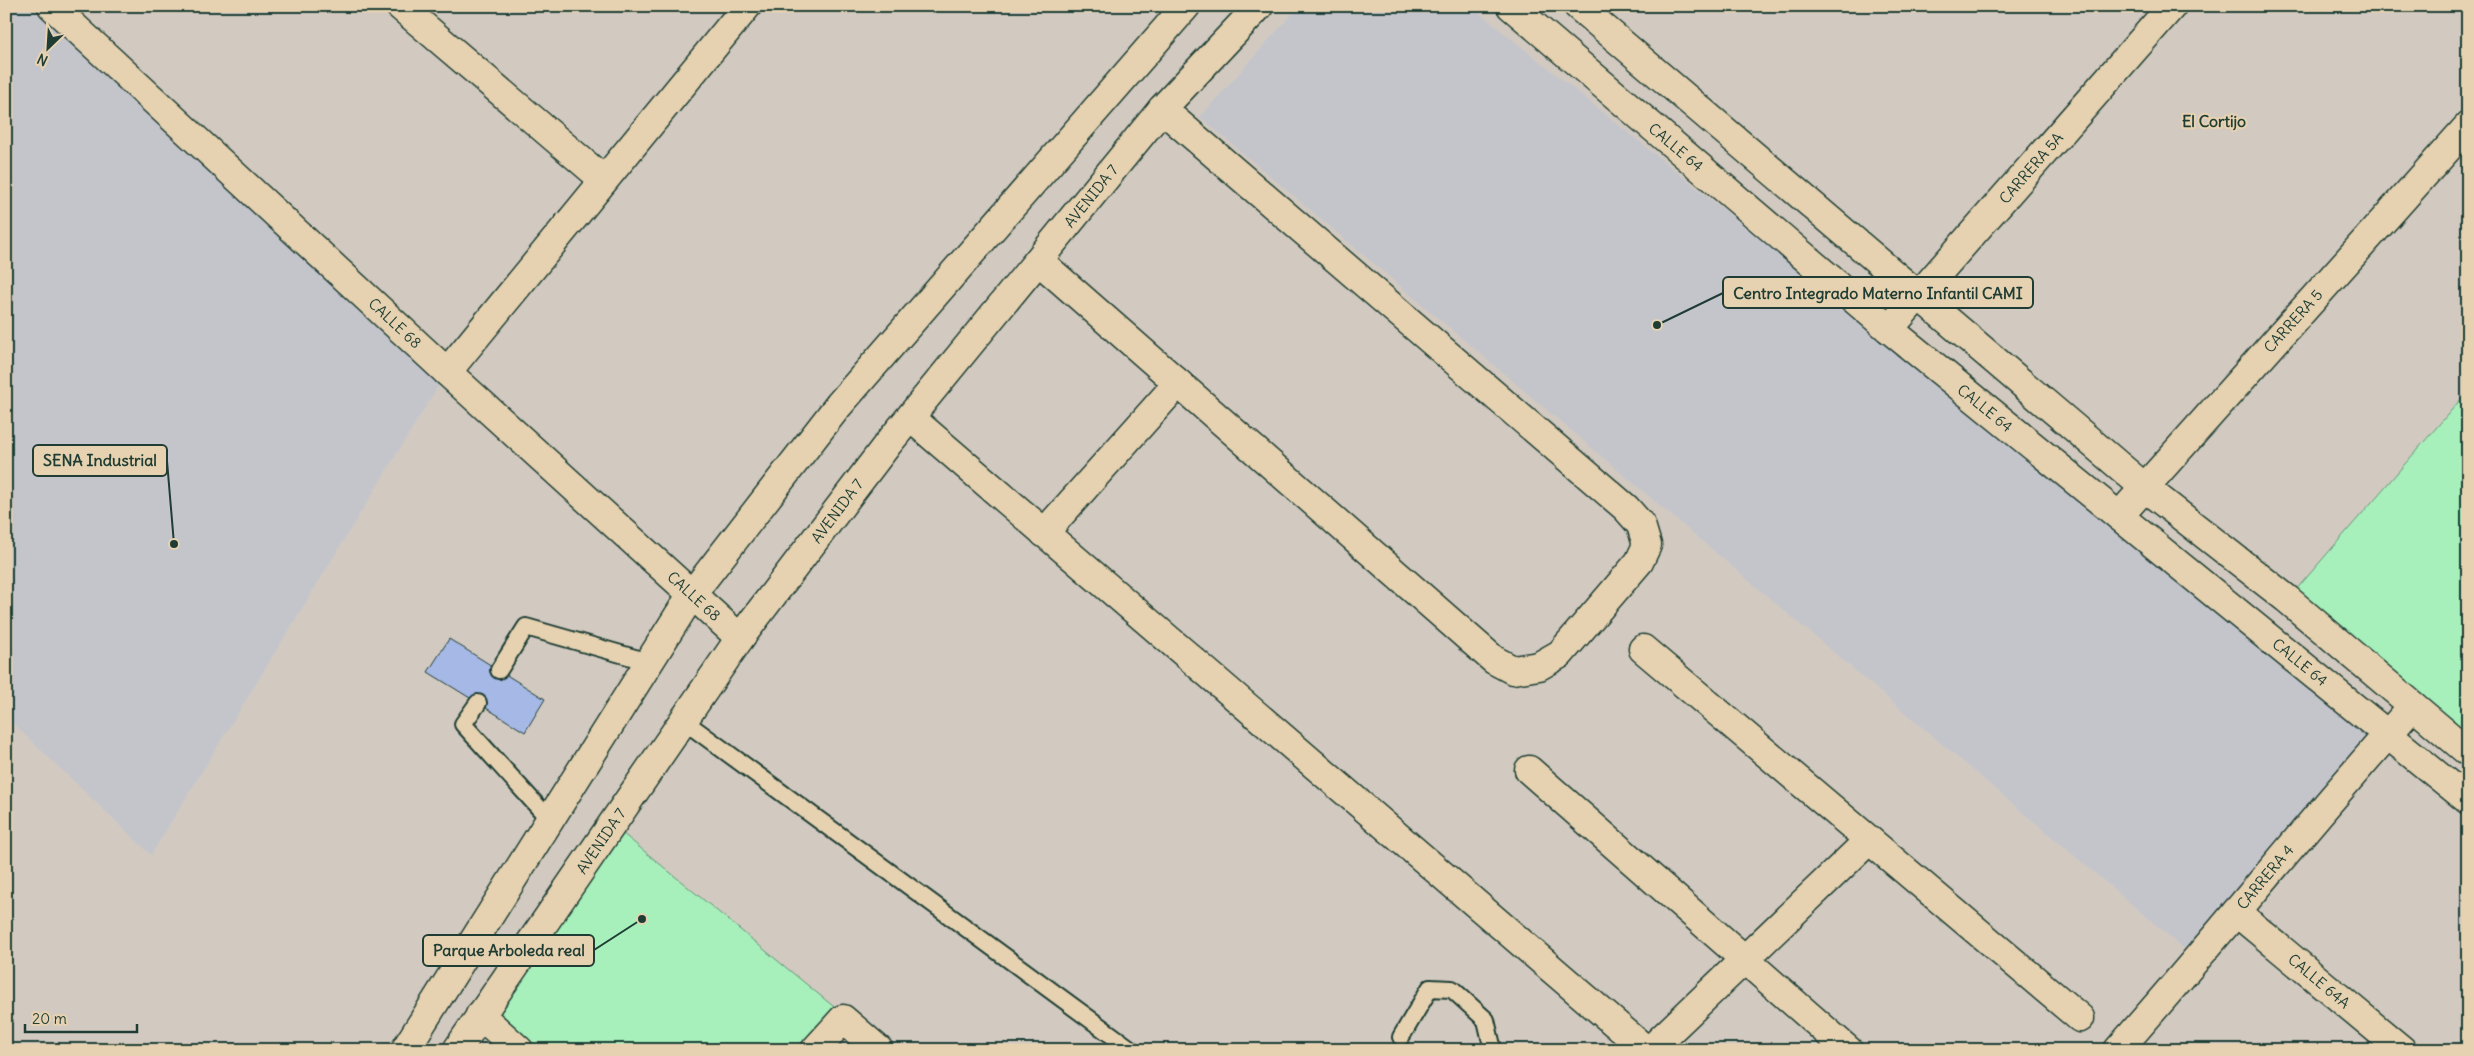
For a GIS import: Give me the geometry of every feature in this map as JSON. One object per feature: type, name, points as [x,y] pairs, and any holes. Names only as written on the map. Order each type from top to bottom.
[{"type":"street","name":"CALLE 68","points":[[52,6],[447,372],[740,638]]},
{"type":"street","points":[[400,6],[604,180]]},
{"type":"street","points":[[447,372],[747,6]]},
{"type":"street","points":[[405,1050],[692,594],[838,406],[1186,6]]},
{"type":"street","name":"AVENIDA 7","points":[[457,1050],[740,638],[887,445],[911,418],[1162,108],[1259,6]]},
{"type":"street","name":"CALLE 64","points":[[1511,6],[1889,329],[2468,800]]},
{"type":"street","points":[[1578,6],[2144,487],[2288,599],[2468,752]]},
{"type":"street","name":"CARRERA 5A","points":[[1889,329],[2172,6]]},
{"type":"street","points":[[1039,261],[1494,660],[1513,670],[1539,666],[1560,654],[1639,562],[1647,545],[1641,525],[1626,508],[1162,108]]},
{"type":"street","name":"CARRERA 5","points":[[2119,516],[2468,126]]},
{"type":"street","points":[[1044,534],[1178,383]]},
{"type":"street","points":[[911,418],[1648,1050],[1869,840]]},
{"type":"street","points":[[1643,649],[2080,1018]]},
{"type":"street","name":"CARRERA 4","points":[[2118,1050],[2195,963],[2236,912],[2413,706]]},
{"type":"street","points":[[1529,770],[1848,1050]]},
{"type":"street","name":"CALLE 64A","points":[[2236,912],[2402,1050]]},
{"type":"street","points":[[480,1015],[519,1050]]},
{"type":"street","points":[[815,1050],[844,1019],[879,1050]]},
{"type":"lane","points":[[498,670],[526,626],[649,662]]},
{"type":"lane","points":[[478,703],[464,724],[550,820]]},
{"type":"lane","points":[[684,721],[1132,1050]]},
{"type":"lane","points":[[1401,1037],[1430,988],[1452,989],[1486,1020],[1492,1050]]},
{"type":"shaded area","points":[[6,6],[52,6],[447,372],[151,855],[6,717]]},
{"type":"shaded area","points":[[1299,6],[1471,6],[2377,736],[2188,952],[1200,117]]},
{"type":"green space","points":[[2468,391],[2468,752],[2288,599]]},
{"type":"green space","points":[[616,828],[839,1011],[803,1050],[524,1050],[489,1022]]},
{"type":"building","points":[[449,639],[545,699],[525,732],[428,672]]},
{"type":"place","name":"Centro Integrado Materno Infantil CAMI","points":[[1657,325]]},
{"type":"place","name":"SENA Industrial","points":[[174,544]]},
{"type":"place","name":"Parque Arboleda real","points":[[642,919]]},
{"type":"district","name":"El Cortijo","points":[[2214,121]]}]
